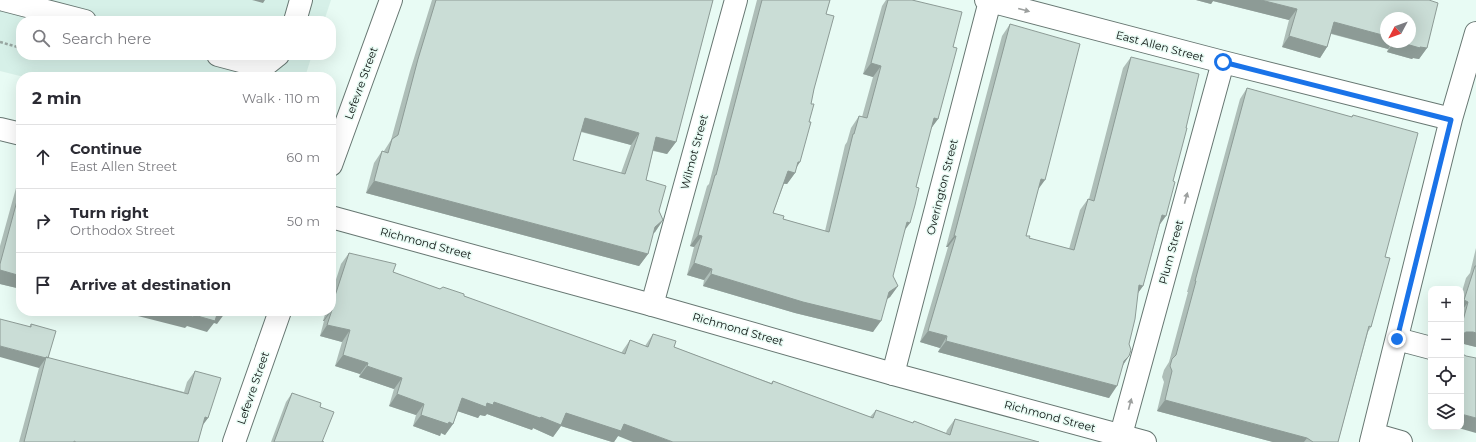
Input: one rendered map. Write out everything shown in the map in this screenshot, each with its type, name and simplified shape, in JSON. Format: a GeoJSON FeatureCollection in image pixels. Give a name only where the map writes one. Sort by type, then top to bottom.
{"type":"FeatureCollection","features":[{"type":"Feature","properties":{"kind":"street"},"geometry":{"type":"LineString","coordinates":[[4,0],[66,16]]}},
{"type":"Feature","properties":{"kind":"street"},"geometry":{"type":"LineString","coordinates":[[296,16],[301,0]]}},
{"type":"Feature","properties":{"kind":"street","name":"Lefevre Street"},"geometry":{"type":"LineString","coordinates":[[336,151],[391,0]]}},
{"type":"Feature","properties":{"kind":"street","name":"Wilmot Street"},"geometry":{"type":"LineString","coordinates":[[652,304],[736,0]]}},
{"type":"Feature","properties":{"kind":"street","name":"East Allen Street"},"geometry":{"type":"LineString","coordinates":[[988,0],[1451,120]]}},
{"type":"Feature","properties":{"kind":"street","name":"Overington Street"},"geometry":{"type":"LineString","coordinates":[[894,374],[988,0]]}},
{"type":"Feature","properties":{"kind":"street"},"geometry":{"type":"LineString","coordinates":[[1401,442],[1372,438],[1451,120],[1476,34]]}},
{"type":"Feature","properties":{"kind":"street"},"geometry":{"type":"LineString","coordinates":[[238,60],[263,66],[271,60]]}},
{"type":"Feature","properties":{"kind":"street","name":"Plum Street"},"geometry":{"type":"LineString","coordinates":[[1120,439],[1223,62]]}},
{"type":"Feature","properties":{"kind":"street"},"geometry":{"type":"LineString","coordinates":[[0,129],[16,133]]}},
{"type":"Feature","properties":{"kind":"street","name":"Richmond Street"},"geometry":{"type":"LineString","coordinates":[[336,218],[652,304],[1120,439],[1145,442]]}},
{"type":"Feature","properties":{"kind":"street","name":"Lefevre Street"},"geometry":{"type":"LineString","coordinates":[[234,442],[278,316]]}},
{"type":"Feature","properties":{"kind":"street"},"geometry":{"type":"LineString","coordinates":[[1397,339],[1428,347]]}},
{"type":"Feature","properties":{"kind":"path"},"geometry":{"type":"LineString","coordinates":[[0,42],[16,47]]}},
{"type":"Feature","properties":{"kind":"shaded area"},"geometry":{"type":"Polygon","coordinates":[[[0,0],[331,0],[326,16],[16,16],[16,60],[310,60],[307,72],[16,72],[16,75],[0,71],[0,0]]]}},
{"type":"Feature","properties":{"kind":"building"},"geometry":{"type":"Polygon","coordinates":[[[436,0],[713,0],[676,142],[656,137],[646,180],[666,186],[659,211],[663,220],[655,227],[648,254],[374,181],[382,151],[388,153],[392,139],[398,135],[418,59],[436,0]],[[585,118],[573,160],[625,174],[639,133],[585,118]]]}},
{"type":"Feature","properties":{"kind":"building"},"geometry":{"type":"Polygon","coordinates":[[[762,0],[830,0],[826,14],[834,16],[814,89],[811,104],[814,104],[809,122],[811,122],[800,162],[798,162],[795,173],[788,171],[773,213],[784,216],[783,219],[829,232],[853,134],[859,116],[867,118],[881,66],[871,63],[888,0],[912,0],[962,12],[953,47],[957,48],[938,119],[934,118],[916,187],[919,188],[915,205],[910,223],[907,222],[893,276],[898,286],[889,292],[881,321],[803,302],[711,274],[712,269],[694,263],[702,236],[698,235],[716,175],[762,0]]]}},
{"type":"Feature","properties":{"kind":"building"},"geometry":{"type":"Polygon","coordinates":[[[1261,0],[1429,0],[1438,3],[1427,48],[1416,47],[1416,12],[1380,12],[1380,34],[1334,22],[1327,47],[1289,36],[1297,9],[1261,0]]]}},
{"type":"Feature","properties":{"kind":"building"},"geometry":{"type":"Polygon","coordinates":[[[1010,24],[1080,44],[1045,180],[1041,179],[1026,236],[1074,250],[1088,199],[1094,201],[1131,57],[1199,74],[1166,216],[1162,215],[1143,286],[1139,285],[1135,319],[1129,344],[1131,350],[1129,356],[1124,361],[1117,386],[946,341],[947,336],[928,331],[956,236],[954,236],[1010,24]]]}},
{"type":"Feature","properties":{"kind":"building"},"geometry":{"type":"Polygon","coordinates":[[[1247,88],[1352,117],[1353,115],[1418,133],[1385,257],[1390,258],[1371,327],[1369,326],[1338,442],[1313,442],[1307,438],[1165,400],[1172,371],[1170,366],[1172,359],[1176,355],[1247,88]]]}},
{"type":"Feature","properties":{"kind":"building"},"geometry":{"type":"Polygon","coordinates":[[[16,205],[16,275],[0,270],[0,264],[16,205]]]}},
{"type":"Feature","properties":{"kind":"building"},"geometry":{"type":"Polygon","coordinates":[[[349,253],[396,264],[393,272],[440,289],[443,287],[464,294],[464,296],[625,354],[630,340],[648,347],[653,334],[676,341],[674,347],[772,384],[773,381],[873,418],[876,410],[913,423],[914,421],[950,435],[955,419],[1039,442],[673,442],[624,424],[621,431],[566,413],[561,425],[494,402],[493,405],[487,403],[486,407],[462,398],[453,424],[449,422],[448,424],[421,415],[424,404],[397,394],[402,378],[367,366],[368,363],[343,355],[350,330],[327,325],[330,316],[336,316],[336,293],[349,253]]]}},
{"type":"Feature","properties":{"kind":"building"},"geometry":{"type":"Polygon","coordinates":[[[1476,266],[1476,333],[1464,333],[1464,317],[1468,302],[1464,300],[1476,266]]]}},
{"type":"Feature","properties":{"kind":"building"},"geometry":{"type":"Polygon","coordinates":[[[198,316],[216,316],[215,321],[198,316]]]}},
{"type":"Feature","properties":{"kind":"building"},"geometry":{"type":"Polygon","coordinates":[[[0,319],[31,327],[31,324],[56,331],[48,358],[0,346],[0,319]]]}},
{"type":"Feature","properties":{"kind":"building"},"geometry":{"type":"Polygon","coordinates":[[[1464,355],[1476,358],[1476,418],[1464,415],[1464,355]]]}},
{"type":"Feature","properties":{"kind":"building"},"geometry":{"type":"Polygon","coordinates":[[[46,357],[188,394],[195,371],[221,378],[208,418],[205,417],[198,442],[24,442],[46,357]]]}},
{"type":"Feature","properties":{"kind":"building"},"geometry":{"type":"Polygon","coordinates":[[[292,393],[321,403],[320,407],[334,412],[322,442],[274,442],[292,393]]]}},
{"type":"Feature","properties":{"kind":"route"},"geometry":{"type":"LineString","coordinates":[[1223,62],[1451,120],[1397,339]]}}]}
